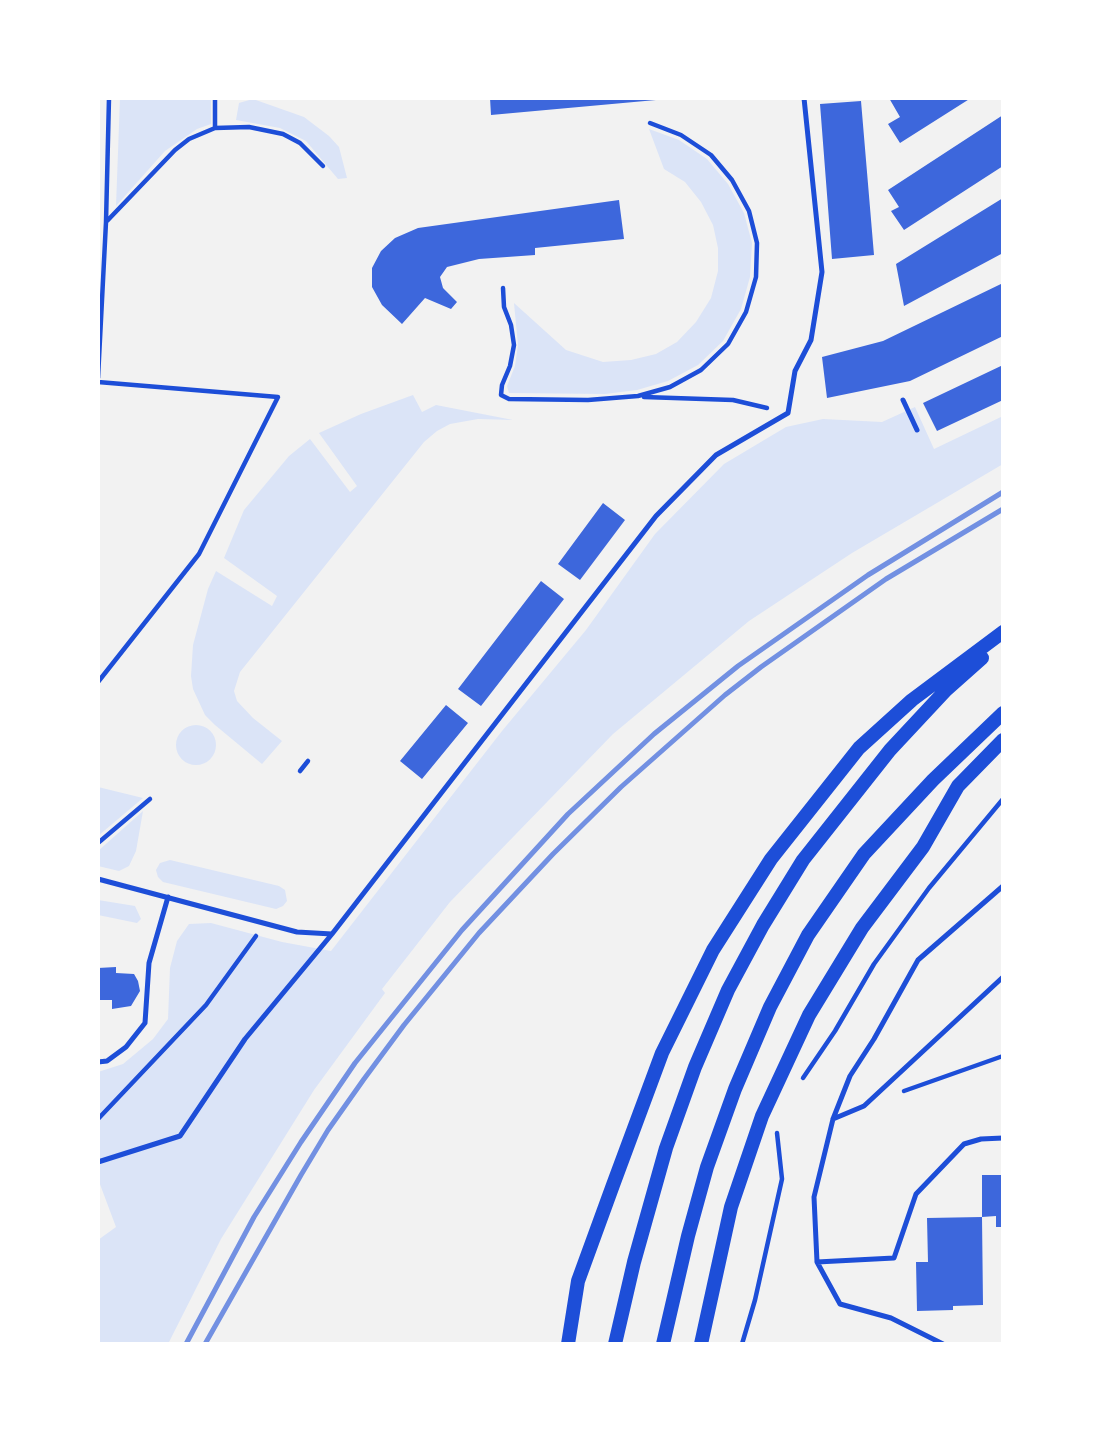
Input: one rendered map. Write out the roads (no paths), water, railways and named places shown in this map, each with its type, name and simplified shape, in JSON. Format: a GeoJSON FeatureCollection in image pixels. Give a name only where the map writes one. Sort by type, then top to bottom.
{"type":"FeatureCollection","features":[{"type":"Feature","properties":{"kind":"main road"},"geometry":{"type":"LineString","coordinates":[[568,1344],[578,1281],[662,1054],[713,950],[771,859],[859,748],[912,700],[1003,632]]}},
{"type":"Feature","properties":{"kind":"main road"},"geometry":{"type":"LineString","coordinates":[[615,1344],[644,1224],[666,1148],[695,1068],[729,990],[763,925],[803,860],[890,750],[946,690],[1003,640]]}},
{"type":"Feature","properties":{"kind":"main road"},"geometry":{"type":"LineString","coordinates":[[663,1344],[707,1167],[735,1089],[770,1007],[808,935],[864,854],[942,771],[1003,713]]}},
{"type":"Feature","properties":{"kind":"main road"},"geometry":{"type":"LineString","coordinates":[[701,1344],[731,1207],[761,1116],[809,1015],[862,928],[923,847],[958,786],[1003,740]]}},
{"type":"Feature","properties":{"kind":"lane"},"geometry":{"type":"LineString","coordinates":[[98,1162],[180,1136],[245,1039],[332,934],[656,516],[716,455],[788,413],[795,371],[810,340],[822,272],[804,98]]}},
{"type":"Feature","properties":{"kind":"lane"},"geometry":{"type":"LineString","coordinates":[[903,400],[918,430]]}},
{"type":"Feature","properties":{"kind":"lane"},"geometry":{"type":"LineString","coordinates":[[98,879],[297,932],[332,934]]}},
{"type":"Feature","properties":{"kind":"lane"},"geometry":{"type":"LineString","coordinates":[[943,1344],[891,1318],[840,1304],[817,1262],[814,1197],[833,1119],[850,1076],[918,960],[1003,887]]}},
{"type":"Feature","properties":{"kind":"lane"},"geometry":{"type":"LineString","coordinates":[[98,1062],[107,1061],[126,1047],[145,1023],[149,963],[168,897]]}},
{"type":"Feature","properties":{"kind":"lane"},"geometry":{"type":"LineString","coordinates":[[833,1119],[864,1106],[1003,977]]}},
{"type":"Feature","properties":{"kind":"lane"},"geometry":{"type":"LineString","coordinates":[[817,1262],[894,1258],[916,1194],[964,1144],[981,1139],[1003,1139]]}},
{"type":"Feature","properties":{"kind":"railway"},"geometry":{"type":"LineString","coordinates":[[186,1344],[254,1217],[355,1063],[462,930],[568,814],[654,734],[738,666],[868,575],[1003,492]]}},
{"type":"Feature","properties":{"kind":"railway"},"geometry":{"type":"LineString","coordinates":[[205,1344],[301,1175],[328,1130],[364,1079],[479,933],[553,854],[621,787],[725,695],[761,667],[886,579],[1003,509]]}}]}
